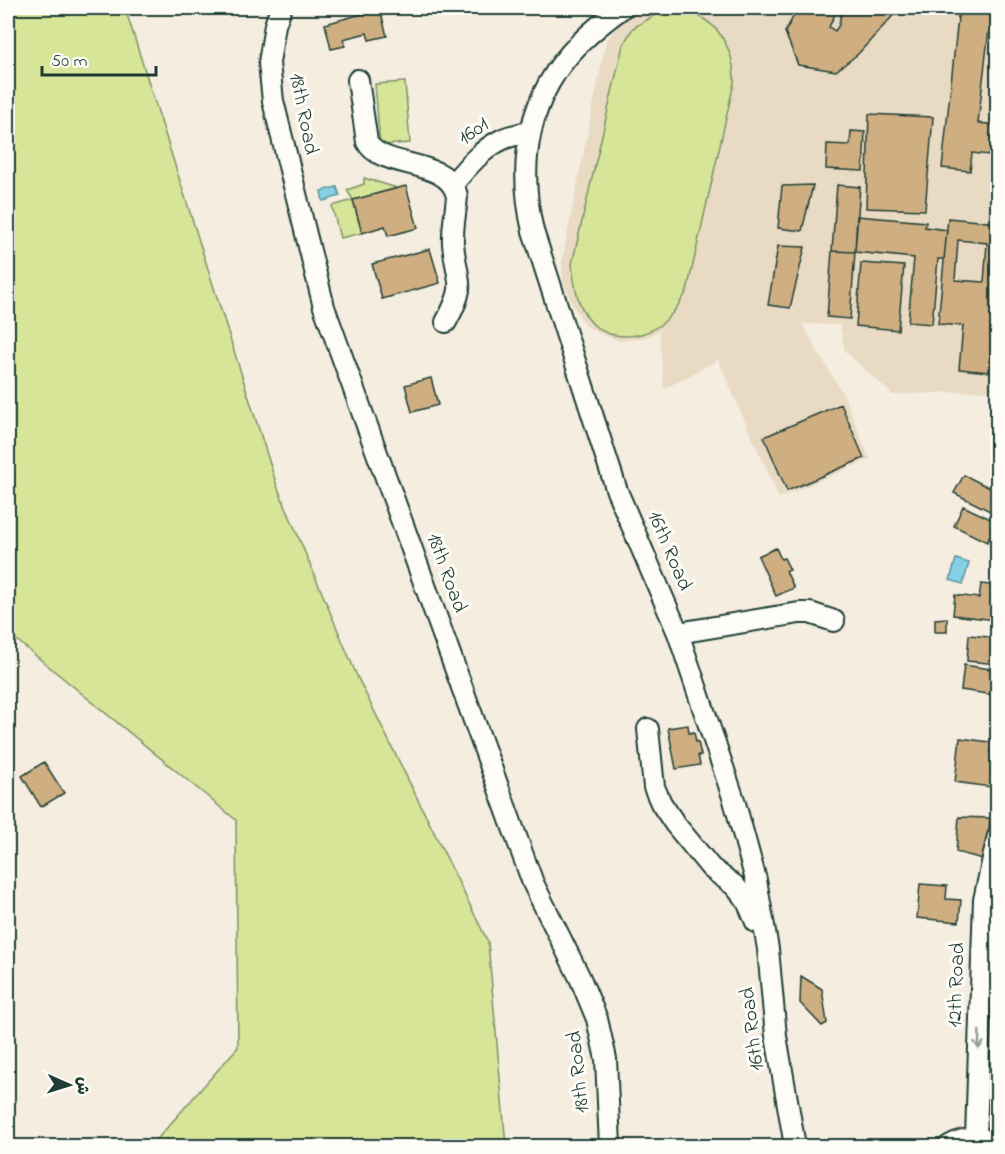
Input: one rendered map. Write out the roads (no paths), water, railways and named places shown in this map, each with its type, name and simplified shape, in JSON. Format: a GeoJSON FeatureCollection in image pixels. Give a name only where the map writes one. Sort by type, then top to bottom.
{"type":"FeatureCollection","features":[{"type":"Feature","properties":{"kind":"street","name":"18th Road"},"geometry":{"type":"LineString","coordinates":[[281,8],[275,24],[269,63],[273,101],[324,307],[533,883],[597,1018],[606,1059],[610,1146]]}},
{"type":"Feature","properties":{"kind":"street","name":"16th Road"},"geometry":{"type":"LineString","coordinates":[[622,8],[593,31],[565,59],[544,93],[531,131],[526,156],[527,207],[617,491],[678,633],[734,800],[756,880],[768,949],[776,1036],[795,1146]]}},
{"type":"Feature","properties":{"kind":"street"},"geometry":{"type":"LineString","coordinates":[[358,80],[367,142],[370,148],[376,153],[441,175],[453,184],[457,196],[453,243],[460,284],[456,303],[446,322]]}},
{"type":"Feature","properties":{"kind":"street","name":"1601"},"geometry":{"type":"LineString","coordinates":[[453,184],[467,166],[484,151],[503,139],[531,131]]}},
{"type":"Feature","properties":{"kind":"street"},"geometry":{"type":"LineString","coordinates":[[678,633],[799,613],[810,613],[834,621]]}},
{"type":"Feature","properties":{"kind":"street"},"geometry":{"type":"LineString","coordinates":[[648,729],[654,787],[661,803],[711,868],[735,886],[747,901],[768,949]]}},
{"type":"Feature","properties":{"kind":"street","name":"12th Road"},"geometry":{"type":"LineString","coordinates":[[976,1137],[984,900],[998,836]]}},
{"type":"Feature","properties":{"kind":"street"},"geometry":{"type":"LineString","coordinates":[[949,1146],[959,1140],[976,1137],[998,1145]]}},
{"type":"Feature","properties":{"kind":"water"},"geometry":{"type":"Polygon","coordinates":[[[337,187],[340,196],[323,201],[321,191],[337,187]]]}},
{"type":"Feature","properties":{"kind":"water"},"geometry":{"type":"Polygon","coordinates":[[[956,559],[969,563],[963,584],[950,580],[956,559]]]}}]}
